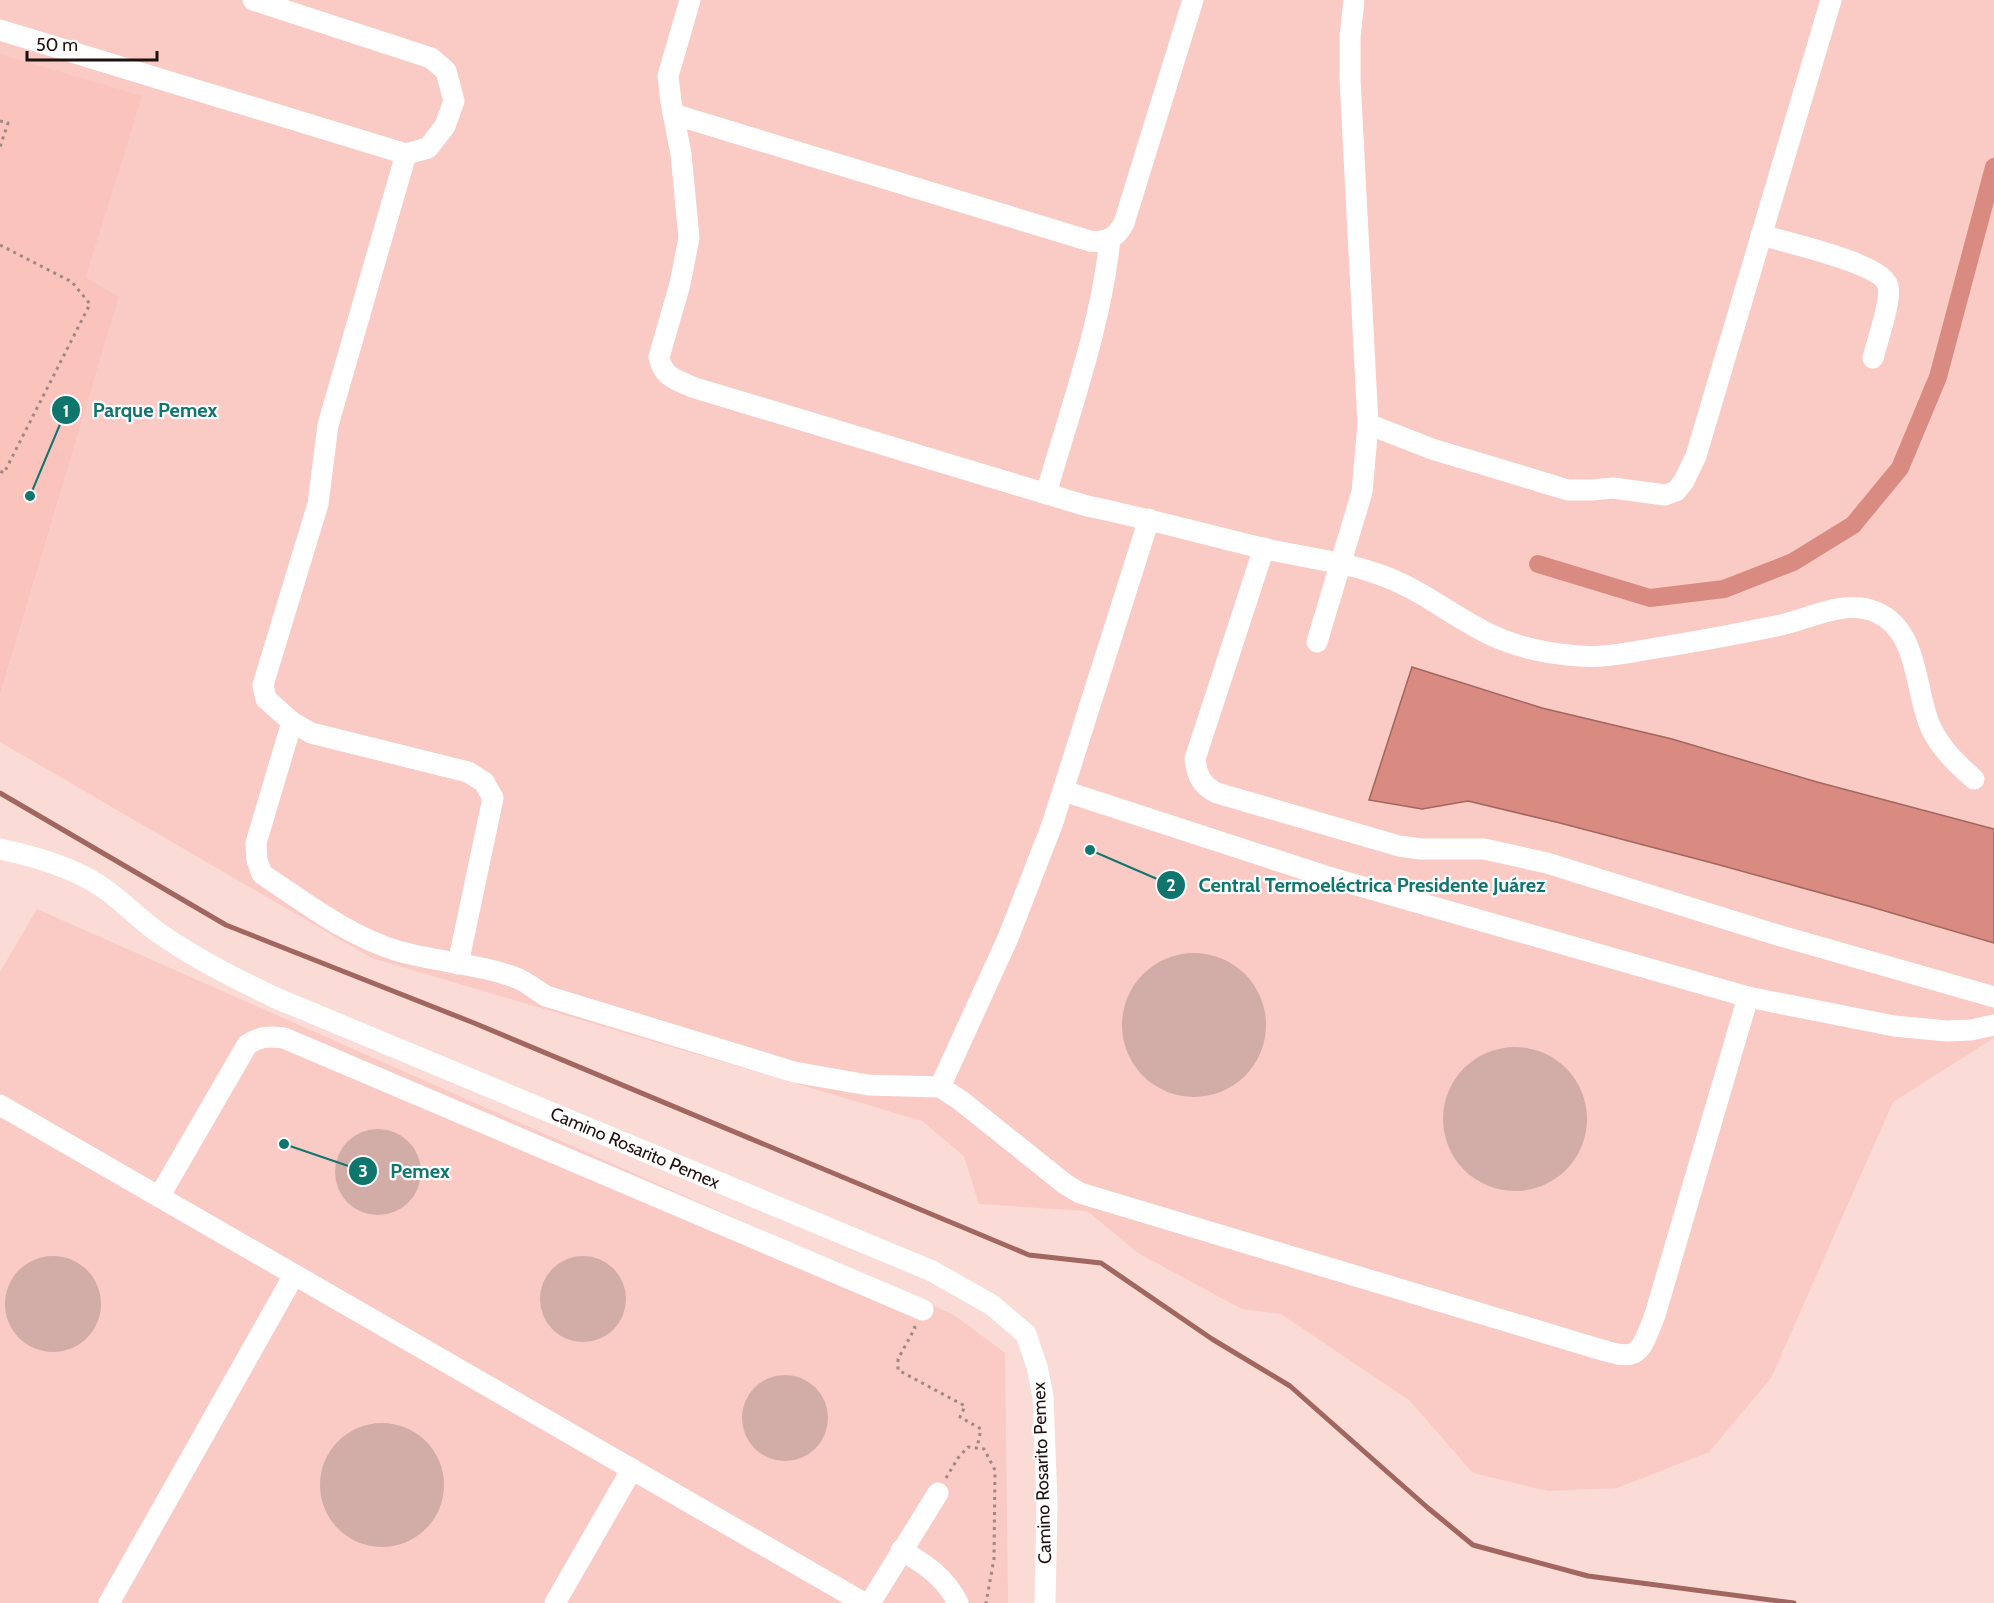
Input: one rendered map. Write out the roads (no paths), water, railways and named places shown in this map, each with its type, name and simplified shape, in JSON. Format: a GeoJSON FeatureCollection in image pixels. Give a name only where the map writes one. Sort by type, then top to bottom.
{"type":"FeatureCollection","features":[{"type":"Feature","properties":{"kind":"street"},"geometry":{"type":"LineString","coordinates":[[0,30],[406,154],[428,148],[445,126],[454,101],[446,71],[431,58],[253,0]]}},
{"type":"Feature","properties":{"kind":"street"},"geometry":{"type":"LineString","coordinates":[[690,0],[668,76],[681,154],[689,238],[680,284],[659,357],[661,368],[667,374],[692,387],[1087,506],[1149,519],[1264,549],[1342,563],[1405,585],[1490,634],[1537,649],[1577,656],[1601,657],[1712,639],[1803,620],[1835,610],[1857,608],[1875,612],[1891,622],[1901,633],[1930,727],[1952,758],[1974,779]]}},
{"type":"Feature","properties":{"kind":"street"},"geometry":{"type":"LineString","coordinates":[[673,114],[1089,241],[1100,242],[1110,239],[1119,232],[1124,223],[1193,0]]}},
{"type":"Feature","properties":{"kind":"street"},"geometry":{"type":"LineString","coordinates":[[1317,642],[1362,492],[1368,424],[1350,79],[1350,37],[1354,0]]}},
{"type":"Feature","properties":{"kind":"street"},"geometry":{"type":"LineString","coordinates":[[1368,424],[1432,449],[1568,490],[1613,488],[1665,495],[1676,491],[1684,482],[1696,456],[1831,0]]}},
{"type":"Feature","properties":{"kind":"street"},"geometry":{"type":"LineString","coordinates":[[406,154],[328,425],[318,504],[263,685],[266,699],[292,722],[311,733],[468,772],[484,782],[493,798],[458,964]]}},
{"type":"Feature","properties":{"kind":"street"},"geometry":{"type":"LineString","coordinates":[[1761,235],[1864,266],[1885,279],[1889,297],[1873,358]]}},
{"type":"Feature","properties":{"kind":"street"},"geometry":{"type":"LineString","coordinates":[[1046,494],[1092,335],[1106,275],[1110,239]]}},
{"type":"Feature","properties":{"kind":"street"},"geometry":{"type":"LineString","coordinates":[[940,1087],[1008,938],[1064,791],[1149,519]]}},
{"type":"Feature","properties":{"kind":"street"},"geometry":{"type":"LineString","coordinates":[[1264,549],[1195,759],[1199,777],[1208,789],[1217,794],[1399,846],[1420,849],[1484,849],[1547,863],[1774,934],[1994,997]]}},
{"type":"Feature","properties":{"kind":"street"},"geometry":{"type":"LineString","coordinates":[[292,722],[256,843],[257,860],[262,874],[366,940],[398,951],[510,976],[546,996],[794,1072],[868,1085],[940,1087],[960,1100],[1065,1184],[1080,1193],[1618,1355],[1630,1355],[1644,1345],[1655,1315],[1748,997]]}},
{"type":"Feature","properties":{"kind":"street"},"geometry":{"type":"LineString","coordinates":[[1064,791],[1325,876],[1748,997],[1894,1026],[1947,1031],[1971,1030],[1994,1025]]}},
{"type":"Feature","properties":{"kind":"street","name":"Camino Rosarito Pemex"},"geometry":{"type":"LineString","coordinates":[[0,849],[27,854],[71,870],[99,885],[156,931],[212,967],[276,998],[932,1271],[992,1305],[1026,1334],[1041,1386],[1047,1504],[1045,1603]]}},
{"type":"Feature","properties":{"kind":"street"},"geometry":{"type":"LineString","coordinates":[[159,1197],[247,1045],[257,1038],[269,1036],[284,1038],[916,1306]]}},
{"type":"Feature","properties":{"kind":"street"},"geometry":{"type":"LineString","coordinates":[[0,1105],[864,1603]]}},
{"type":"Feature","properties":{"kind":"street"},"geometry":{"type":"LineString","coordinates":[[109,1603],[294,1275]]}},
{"type":"Feature","properties":{"kind":"street"},"geometry":{"type":"LineString","coordinates":[[555,1603],[632,1469]]}},
{"type":"Feature","properties":{"kind":"street"},"geometry":{"type":"LineString","coordinates":[[870,1603],[938,1493]]}},
{"type":"Feature","properties":{"kind":"street"},"geometry":{"type":"LineString","coordinates":[[901,1550],[930,1567],[953,1592],[958,1603]]}},
{"type":"Feature","properties":{"kind":"waterway"},"geometry":{"type":"LineString","coordinates":[[1538,564],[1650,598],[1724,589],[1793,562],[1853,525],[1900,468],[1938,377],[1994,167]]}},
{"type":"Feature","properties":{"kind":"waterway"},"geometry":{"type":"LineString","coordinates":[[0,793],[226,925],[474,1023],[1029,1255],[1101,1263],[1212,1339],[1290,1386],[1473,1545],[1588,1576],[1794,1603]]}},
{"type":"Feature","properties":{"kind":"place","name":"Parque Pemex"},"geometry":{"type":"Point","coordinates":[30,496]}},
{"type":"Feature","properties":{"kind":"place","name":"Central Termoeléctrica Presidente Juárez"},"geometry":{"type":"Point","coordinates":[1090,850]}},
{"type":"Feature","properties":{"kind":"place","name":"Pemex"},"geometry":{"type":"Point","coordinates":[284,1144]}}]}
